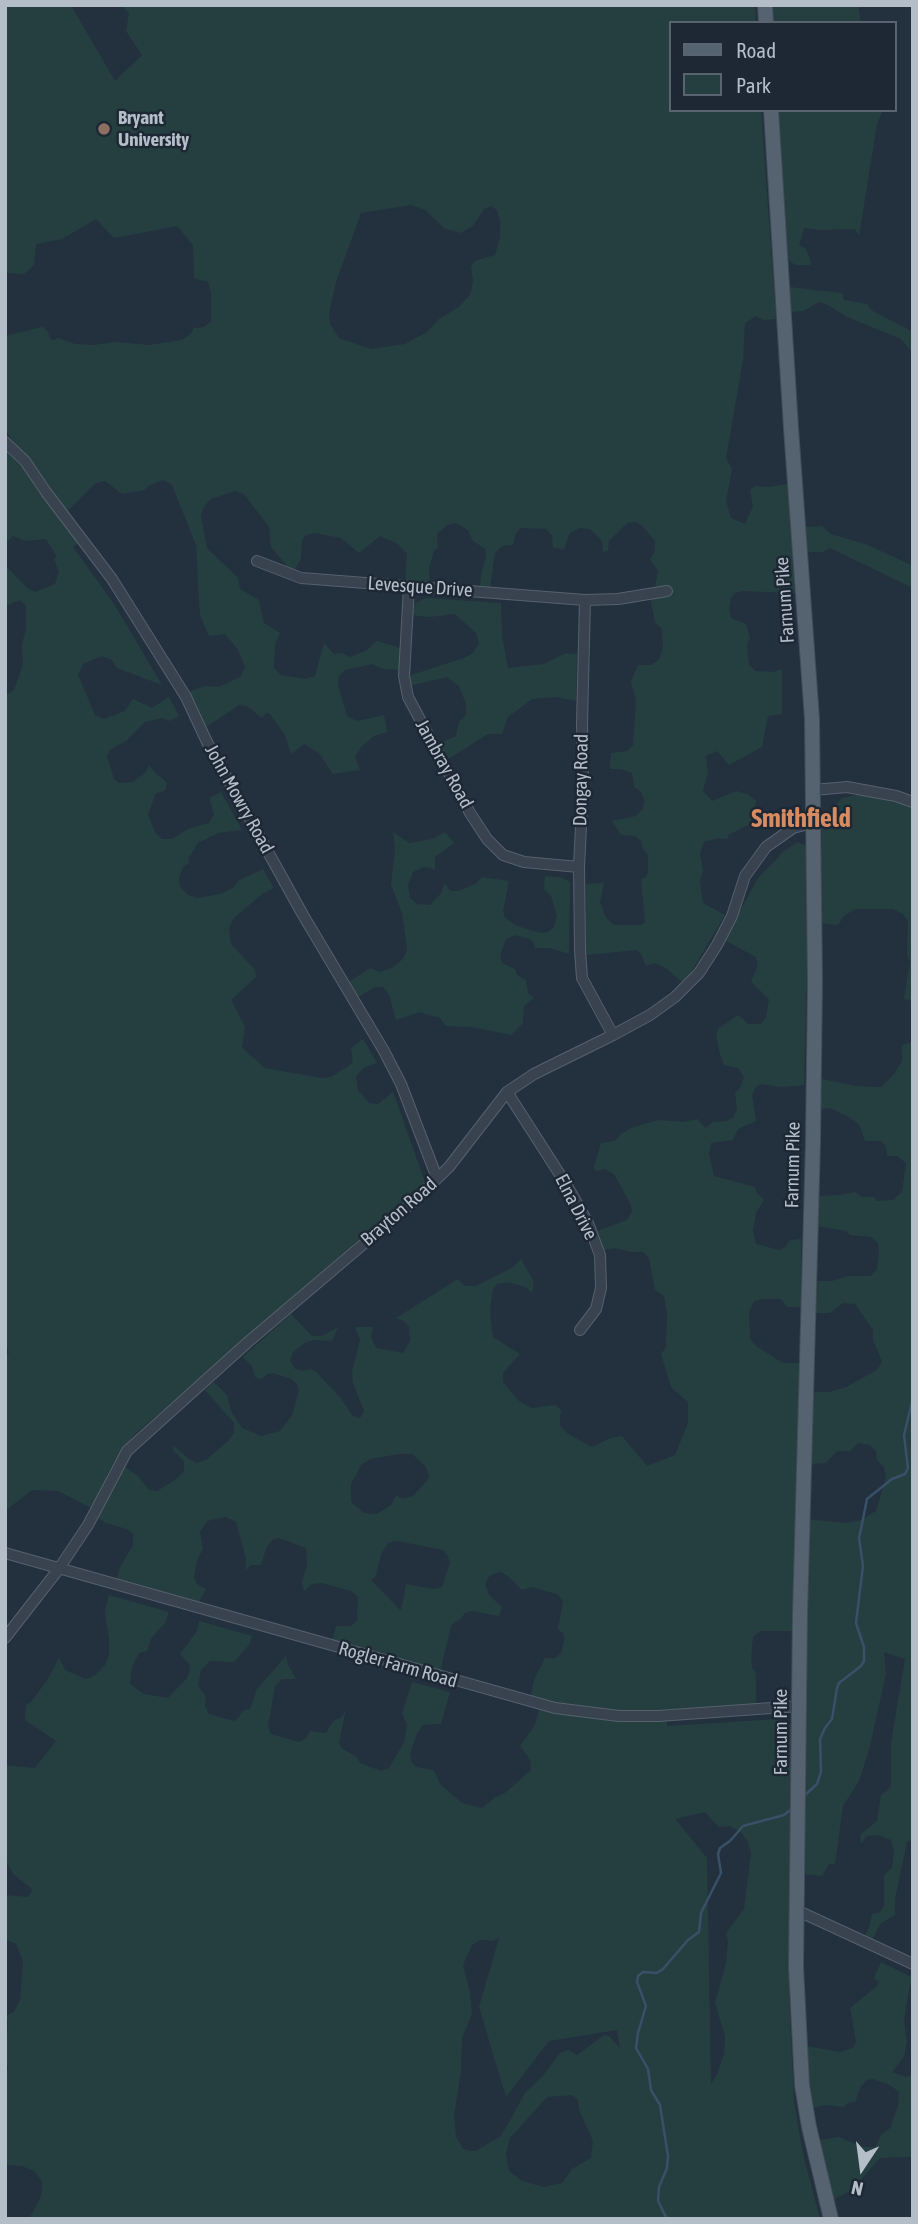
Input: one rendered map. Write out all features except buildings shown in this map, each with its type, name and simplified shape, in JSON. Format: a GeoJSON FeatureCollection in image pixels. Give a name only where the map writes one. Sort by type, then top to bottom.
{"type":"FeatureCollection","features":[{"type":"Feature","properties":{"kind":"main road","name":"Farnum Pike"},"geometry":{"type":"LineString","coordinates":[[771,112],[811,695],[813,790],[813,1142],[800,1614],[796,1967],[802,2085],[831,2219]]}},
{"type":"Feature","properties":{"kind":"street","name":"John Mowry Road"},"geometry":{"type":"LineString","coordinates":[[5,442],[25,461],[111,579],[186,697],[207,742],[303,915],[384,1051],[401,1084],[437,1178]]}},
{"type":"Feature","properties":{"kind":"street","name":"Levesque Drive"},"geometry":{"type":"LineString","coordinates":[[257,561],[301,578],[585,600]]}},
{"type":"Feature","properties":{"kind":"street","name":"Jambray Road"},"geometry":{"type":"LineString","coordinates":[[409,587],[404,676],[408,698],[470,813],[487,839],[503,855],[524,862],[579,867]]}},
{"type":"Feature","properties":{"kind":"street"},"geometry":{"type":"LineString","coordinates":[[585,600],[618,599],[667,591]]}},
{"type":"Feature","properties":{"kind":"street","name":"Dongay Road"},"geometry":{"type":"LineString","coordinates":[[585,600],[583,785],[579,867],[580,950],[582,978],[613,1035]]}},
{"type":"Feature","properties":{"kind":"street"},"geometry":{"type":"LineString","coordinates":[[813,790],[847,788],[896,796],[913,802]]}},
{"type":"Feature","properties":{"kind":"street","name":"Brayton Road"},"geometry":{"type":"LineString","coordinates":[[5,1638],[58,1570],[88,1525],[127,1451],[437,1178],[507,1093],[534,1074],[613,1035],[676,997],[699,973],[717,945],[732,916],[746,876],[766,847],[793,828],[812,823]]}},
{"type":"Feature","properties":{"kind":"street","name":"Elna Drive"},"geometry":{"type":"LineString","coordinates":[[507,1093],[566,1184],[600,1255],[601,1288],[596,1309],[580,1329]]}},
{"type":"Feature","properties":{"kind":"street","name":"Rogler Farm Road"},"geometry":{"type":"LineString","coordinates":[[5,1553],[555,1709],[658,1717],[800,1706]]}},
{"type":"Feature","properties":{"kind":"street"},"geometry":{"type":"LineString","coordinates":[[796,1910],[913,1964]]}},
{"type":"Feature","properties":{"kind":"green space"},"geometry":{"type":"Polygon","coordinates":[[[5,5],[71,5],[115,81],[142,55],[126,31],[129,13],[121,5],[755,5],[756,21],[670,21],[670,112],[761,112],[776,319],[764,320],[756,316],[745,323],[743,360],[726,458],[732,469],[726,501],[731,518],[745,524],[753,506],[750,490],[755,486],[788,484],[795,593],[743,591],[735,593],[731,598],[731,618],[746,624],[750,638],[747,645],[749,664],[755,671],[773,672],[782,669],[782,714],[768,716],[762,747],[729,765],[717,751],[706,756],[708,772],[703,791],[712,801],[736,791],[749,795],[756,801],[752,822],[728,835],[728,839],[718,838],[704,842],[700,854],[703,903],[725,915],[684,984],[666,968],[654,963],[646,966],[637,950],[586,955],[586,884],[604,883],[600,902],[606,918],[614,925],[642,925],[645,922],[641,879],[648,873],[648,854],[641,841],[635,836],[621,835],[612,821],[636,816],[643,808],[644,800],[641,792],[634,787],[632,773],[610,769],[611,753],[628,751],[633,745],[636,700],[631,682],[638,665],[651,665],[659,660],[663,647],[662,629],[655,622],[650,597],[654,593],[658,571],[650,559],[655,551],[655,541],[643,527],[636,522],[627,523],[609,541],[608,550],[603,553],[602,541],[590,529],[580,528],[570,533],[564,549],[553,548],[552,535],[546,529],[521,528],[516,533],[513,545],[502,546],[495,553],[490,588],[480,587],[485,549],[472,540],[468,530],[456,523],[447,525],[437,534],[438,547],[434,551],[429,568],[430,583],[405,581],[407,554],[398,544],[380,536],[359,553],[341,538],[315,533],[306,535],[302,540],[301,558],[293,573],[271,547],[269,527],[244,494],[235,491],[211,499],[204,506],[201,515],[207,548],[238,578],[240,589],[259,600],[264,623],[280,633],[275,644],[274,668],[281,675],[306,679],[315,676],[324,643],[334,654],[342,653],[350,657],[367,650],[377,641],[404,649],[403,670],[383,669],[372,664],[345,670],[339,676],[338,685],[347,716],[357,721],[384,715],[387,732],[374,736],[361,747],[355,757],[360,770],[333,774],[319,753],[304,744],[291,754],[285,735],[270,714],[266,713],[262,718],[247,706],[239,705],[203,729],[183,694],[206,686],[219,687],[240,677],[245,667],[238,650],[225,634],[209,636],[200,615],[196,545],[172,485],[163,480],[145,490],[122,494],[105,481],[96,483],[63,515],[81,541],[73,547],[114,604],[162,685],[117,668],[112,660],[102,656],[83,664],[78,675],[95,715],[104,719],[125,711],[133,699],[152,708],[169,697],[179,716],[169,721],[162,718],[145,722],[126,741],[111,749],[107,756],[114,779],[119,783],[133,782],[146,772],[149,765],[167,783],[165,791],[156,793],[148,815],[155,832],[162,839],[172,839],[188,829],[209,823],[214,814],[209,798],[221,792],[242,830],[218,833],[198,843],[179,878],[180,887],[188,895],[197,898],[220,894],[233,888],[238,881],[263,869],[274,888],[262,894],[234,918],[229,928],[231,944],[255,970],[256,977],[231,1000],[245,1027],[242,1048],[265,1068],[321,1078],[331,1077],[353,1063],[351,1048],[363,1039],[377,1063],[365,1067],[356,1076],[358,1090],[369,1103],[378,1104],[393,1092],[425,1182],[134,1435],[112,1465],[91,1508],[58,1491],[32,1490],[5,1511],[5,1355],[9,1353],[5,1340],[5,696],[14,690],[23,664],[26,606],[20,600],[5,606],[5,559],[7,567],[27,588],[35,592],[55,584],[59,572],[54,559],[57,557],[46,539],[25,541],[13,536],[5,544],[5,452],[18,449],[5,429],[5,336],[42,327],[53,340],[58,338],[75,344],[116,342],[149,345],[182,340],[191,334],[194,328],[204,327],[211,321],[211,293],[208,282],[194,278],[193,245],[177,226],[114,238],[96,219],[62,239],[36,244],[34,265],[24,274],[5,273],[5,5]],[[411,205],[361,213],[336,282],[329,313],[330,324],[339,338],[371,349],[405,344],[427,332],[439,319],[459,307],[471,293],[471,267],[475,261],[495,255],[500,237],[500,221],[497,210],[491,206],[484,209],[473,226],[460,233],[444,228],[425,210],[411,205]]]}},
{"type":"Feature","properties":{"kind":"green space"},"geometry":{"type":"Polygon","coordinates":[[[773,5],[858,5],[861,21],[772,21],[773,5]]]}},
{"type":"Feature","properties":{"kind":"green space"},"geometry":{"type":"Polygon","coordinates":[[[777,112],[882,112],[877,124],[859,236],[855,229],[804,228],[799,245],[806,249],[810,265],[795,265],[785,254],[777,112]]]}},
{"type":"Feature","properties":{"kind":"green space"},"geometry":{"type":"Polygon","coordinates":[[[789,287],[842,293],[844,300],[867,304],[871,310],[913,332],[913,353],[901,339],[847,317],[819,302],[803,311],[790,312],[789,287]]]}},
{"type":"Feature","properties":{"kind":"green space"},"geometry":{"type":"Polygon","coordinates":[[[822,526],[831,534],[868,545],[913,566],[913,588],[830,548],[823,552],[805,552],[803,527],[822,526]]]}},
{"type":"Feature","properties":{"kind":"green space"},"geometry":{"type":"Polygon","coordinates":[[[426,598],[501,603],[502,636],[508,668],[544,664],[566,653],[577,654],[576,701],[556,697],[532,699],[508,717],[502,734],[488,734],[445,761],[436,745],[456,736],[459,722],[466,715],[466,704],[459,686],[447,677],[409,686],[408,676],[464,658],[473,653],[479,643],[476,633],[455,614],[429,617],[412,615],[415,603],[426,598]]]}},
{"type":"Feature","properties":{"kind":"green space"},"geometry":{"type":"Polygon","coordinates":[[[862,794],[913,806],[913,1001],[904,999],[910,961],[907,955],[908,921],[903,914],[893,909],[855,909],[844,916],[838,925],[821,923],[822,825],[825,815],[842,798],[862,794]]]}},
{"type":"Feature","properties":{"kind":"green space"},"geometry":{"type":"Polygon","coordinates":[[[393,832],[409,843],[432,839],[445,832],[454,843],[435,857],[435,869],[424,867],[413,872],[408,885],[410,898],[417,904],[430,905],[442,892],[444,883],[451,891],[459,891],[477,883],[482,877],[509,881],[503,911],[505,918],[517,926],[541,933],[548,932],[554,927],[557,916],[551,896],[544,889],[545,876],[560,877],[570,882],[569,954],[550,948],[535,948],[530,939],[516,935],[506,939],[500,955],[502,963],[515,969],[517,975],[526,980],[528,993],[534,998],[524,1006],[523,1023],[511,1035],[471,1027],[446,1026],[440,1018],[419,1012],[396,1020],[389,995],[383,987],[375,987],[354,999],[344,985],[370,968],[380,972],[392,968],[403,959],[407,950],[402,913],[391,885],[395,848],[393,832]]]}},
{"type":"Feature","properties":{"kind":"green space"},"geometry":{"type":"Polygon","coordinates":[[[798,842],[808,847],[810,855],[804,1085],[782,1087],[760,1084],[752,1096],[756,1121],[738,1129],[733,1140],[711,1143],[709,1154],[714,1176],[755,1187],[764,1200],[756,1213],[753,1230],[756,1244],[779,1250],[790,1240],[801,1239],[801,1307],[787,1307],[781,1299],[764,1299],[754,1301],[749,1312],[750,1338],[757,1347],[783,1363],[800,1363],[794,1631],[760,1631],[753,1637],[751,1659],[756,1674],[756,1705],[620,1712],[530,1699],[534,1680],[545,1658],[555,1658],[561,1653],[564,1634],[558,1629],[563,1601],[557,1594],[531,1587],[522,1590],[500,1572],[490,1575],[485,1584],[489,1595],[502,1607],[499,1616],[472,1611],[465,1613],[455,1622],[451,1626],[440,1673],[332,1642],[336,1626],[351,1626],[357,1620],[358,1597],[351,1591],[322,1583],[312,1584],[304,1591],[302,1582],[307,1565],[306,1548],[279,1538],[267,1546],[261,1565],[251,1565],[246,1570],[246,1559],[236,1522],[226,1517],[207,1521],[200,1532],[203,1549],[197,1560],[194,1577],[197,1584],[206,1589],[198,1604],[116,1581],[120,1567],[133,1545],[133,1534],[96,1517],[122,1465],[138,1476],[149,1490],[157,1491],[184,1471],[184,1461],[173,1450],[174,1446],[197,1463],[206,1460],[229,1440],[234,1433],[234,1423],[205,1390],[214,1382],[227,1395],[231,1411],[242,1428],[261,1436],[280,1431],[292,1415],[299,1390],[297,1384],[273,1373],[262,1379],[255,1377],[252,1366],[243,1357],[291,1314],[312,1336],[322,1336],[338,1327],[332,1341],[306,1342],[293,1352],[290,1360],[295,1369],[311,1369],[316,1372],[340,1397],[352,1415],[358,1418],[364,1411],[353,1383],[352,1372],[360,1340],[355,1327],[373,1327],[371,1337],[376,1348],[403,1353],[410,1341],[409,1327],[396,1318],[458,1279],[465,1286],[476,1286],[512,1268],[521,1259],[534,1282],[532,1293],[526,1287],[507,1282],[497,1284],[493,1289],[490,1311],[493,1337],[520,1354],[503,1373],[503,1382],[519,1401],[532,1408],[555,1405],[562,1411],[560,1426],[568,1434],[592,1447],[622,1436],[647,1466],[675,1455],[688,1423],[688,1402],[671,1387],[661,1354],[666,1347],[667,1312],[664,1296],[655,1290],[649,1258],[643,1252],[616,1248],[599,1251],[592,1233],[627,1220],[632,1211],[614,1174],[605,1169],[595,1171],[594,1166],[601,1143],[615,1141],[631,1128],[659,1120],[683,1122],[697,1119],[706,1128],[713,1122],[733,1118],[737,1109],[735,1092],[740,1088],[744,1077],[738,1068],[724,1065],[716,1034],[719,1028],[738,1015],[748,1024],[760,1024],[766,1018],[769,999],[751,982],[758,965],[756,957],[724,940],[758,878],[784,851],[798,842]],[[412,1454],[371,1459],[362,1464],[351,1484],[351,1502],[364,1513],[377,1514],[391,1505],[396,1496],[403,1499],[413,1496],[429,1477],[426,1467],[412,1454]],[[397,1541],[388,1543],[382,1552],[375,1578],[371,1580],[401,1611],[406,1584],[434,1589],[442,1587],[450,1563],[443,1550],[397,1541]]]}},
{"type":"Feature","properties":{"kind":"green space"},"geometry":{"type":"Polygon","coordinates":[[[913,1042],[913,1839],[907,1842],[895,1899],[895,1915],[880,1924],[870,1945],[863,1940],[872,1914],[879,1913],[884,1906],[884,1875],[892,1868],[894,1851],[891,1840],[878,1835],[867,1836],[861,1844],[860,1835],[877,1821],[881,1795],[891,1785],[891,1743],[905,1659],[884,1652],[886,1674],[869,1750],[859,1781],[843,1806],[835,1864],[829,1864],[822,1876],[803,1874],[806,1745],[801,1745],[804,1519],[846,1523],[861,1520],[876,1511],[886,1478],[884,1467],[877,1460],[876,1451],[870,1445],[858,1443],[850,1451],[837,1451],[826,1463],[810,1464],[812,1392],[830,1392],[846,1387],[877,1370],[882,1361],[873,1340],[873,1330],[855,1304],[843,1303],[830,1313],[814,1313],[815,1281],[871,1276],[877,1269],[879,1252],[878,1243],[871,1237],[850,1235],[846,1231],[817,1226],[817,1196],[855,1192],[862,1197],[875,1197],[876,1201],[893,1200],[902,1192],[906,1163],[897,1156],[887,1156],[886,1146],[880,1141],[865,1141],[859,1124],[847,1116],[830,1108],[818,1109],[818,1078],[855,1086],[881,1087],[902,1061],[902,1045],[913,1042]]]}},
{"type":"Feature","properties":{"kind":"green space"},"geometry":{"type":"Polygon","coordinates":[[[109,1595],[169,1612],[165,1623],[152,1637],[147,1651],[139,1653],[132,1667],[130,1684],[144,1694],[168,1698],[187,1678],[189,1664],[180,1654],[197,1631],[199,1621],[252,1636],[249,1645],[234,1662],[210,1661],[201,1670],[198,1686],[206,1697],[205,1706],[209,1714],[234,1721],[243,1711],[250,1709],[257,1689],[286,1656],[296,1679],[282,1679],[275,1686],[268,1726],[271,1734],[299,1742],[305,1739],[310,1731],[326,1733],[334,1720],[341,1718],[346,1709],[339,1742],[341,1748],[357,1757],[360,1763],[381,1771],[389,1768],[404,1742],[407,1725],[402,1713],[412,1682],[450,1692],[441,1724],[423,1725],[417,1733],[410,1754],[412,1763],[417,1767],[434,1770],[440,1784],[462,1803],[482,1808],[505,1793],[531,1770],[530,1760],[520,1746],[535,1725],[540,1706],[667,1718],[667,1726],[779,1719],[788,1721],[793,1727],[789,1995],[794,2101],[802,2150],[820,2219],[29,2219],[41,2196],[42,2182],[34,2171],[22,2166],[5,2165],[5,2078],[8,2068],[5,2058],[8,2024],[6,2016],[14,2012],[20,2000],[23,1961],[16,1944],[5,1939],[5,1895],[28,1897],[33,1890],[13,1874],[5,1859],[5,1765],[35,1768],[56,1741],[25,1720],[26,1705],[48,1679],[59,1658],[65,1670],[86,1679],[94,1676],[105,1665],[109,1655],[109,1639],[105,1611],[109,1595]],[[705,1812],[675,1819],[707,1858],[711,2085],[724,2054],[725,2036],[715,2003],[726,1963],[726,1933],[744,1909],[751,1853],[748,1842],[740,1831],[729,1826],[719,1827],[705,1812]],[[499,1938],[493,1941],[480,1940],[472,1945],[463,1965],[472,2014],[462,2038],[461,2072],[454,2115],[456,2137],[463,2149],[470,2151],[476,2151],[501,2136],[525,2093],[542,2077],[560,2053],[568,2050],[577,2055],[604,2035],[609,2036],[620,2048],[617,2030],[549,2041],[506,2097],[479,2007],[499,1938]],[[572,2095],[547,2097],[510,2138],[506,2153],[509,2171],[522,2181],[544,2187],[562,2183],[572,2169],[591,2158],[593,2141],[579,2110],[578,2100],[572,2095]]]}},
{"type":"Feature","properties":{"kind":"green space"},"geometry":{"type":"Polygon","coordinates":[[[881,1962],[913,1978],[904,2021],[907,2041],[904,2057],[892,2072],[906,2077],[913,2075],[913,2165],[911,2157],[880,2158],[852,2190],[830,2201],[812,2141],[839,2137],[862,2147],[875,2147],[881,2135],[890,2128],[898,2106],[899,2092],[890,2085],[873,2079],[867,2080],[861,2086],[855,2102],[844,2107],[827,2105],[812,2108],[805,2046],[841,2052],[854,2047],[856,2042],[850,2008],[876,1987],[879,1982],[874,1978],[881,1962]]]}},
{"type":"Feature","properties":{"kind":"waterway"},"geometry":{"type":"LineString","coordinates":[[803,1797],[817,1784],[821,1772],[820,1739],[832,1719],[839,1683],[864,1661],[864,1647],[856,1623],[863,1566],[859,1538],[867,1499],[892,1479],[905,1474],[908,1468],[904,1435],[913,1398]]}},
{"type":"Feature","properties":{"kind":"waterway"},"geometry":{"type":"LineString","coordinates":[[667,2219],[658,2201],[668,2156],[660,2105],[651,2090],[648,2069],[636,2048],[646,2006],[637,1982],[638,1976],[643,1972],[657,1973],[663,1969],[688,1940],[699,1932],[701,1913],[721,1873],[718,1854],[720,1848],[743,1826],[784,1815],[794,1807]]}},
{"type":"Feature","properties":{"kind":"place","name":"Bryant University"},"geometry":{"type":"Point","coordinates":[104,129]}},
{"type":"Feature","properties":{"kind":"district","name":"Smithfield"},"geometry":{"type":"Point","coordinates":[801,819]}}]}
